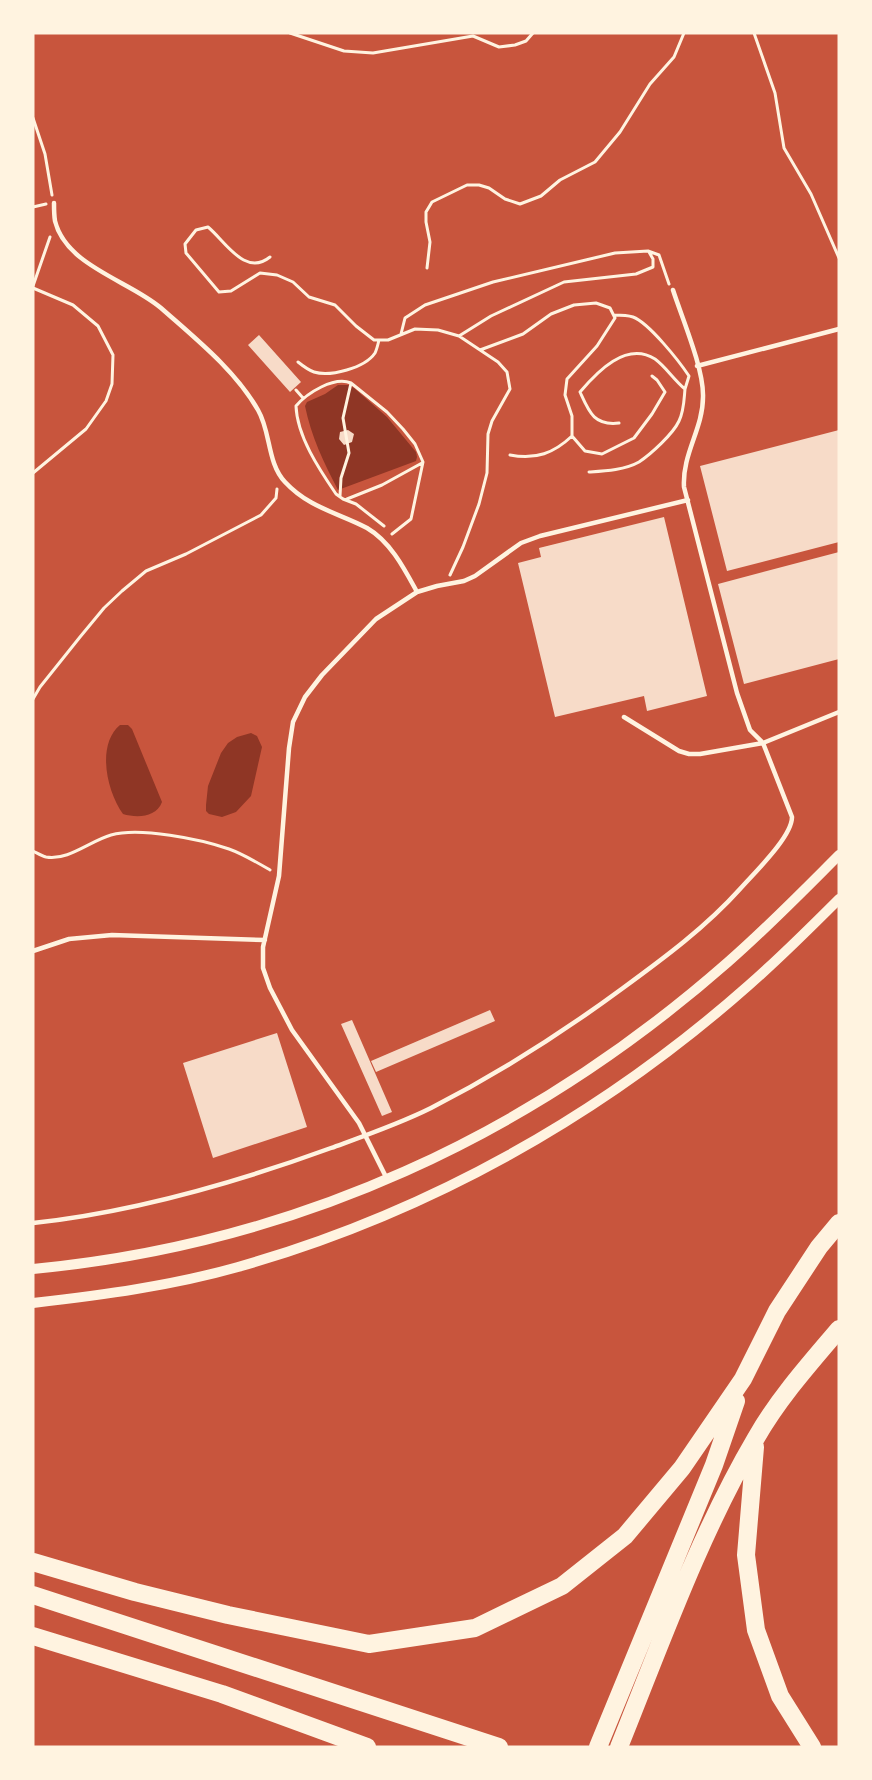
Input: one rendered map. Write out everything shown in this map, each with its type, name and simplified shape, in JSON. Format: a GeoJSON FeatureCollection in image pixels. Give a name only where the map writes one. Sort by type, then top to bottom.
{"type":"FeatureCollection","features":[{"type":"Feature","properties":{"kind":"highway"},"geometry":{"type":"LineString","coordinates":[[33,1562],[228,1615],[369,1644],[475,1628],[562,1586],[625,1536],[682,1468],[743,1379],[777,1311],[819,1247],[839,1223]]}},
{"type":"Feature","properties":{"kind":"highway"},"geometry":{"type":"LineString","coordinates":[[619,1747],[704,1538],[756,1437],[805,1369],[839,1329]]}},
{"type":"Feature","properties":{"kind":"highway"},"geometry":{"type":"LineString","coordinates":[[598,1747],[714,1465],[743,1379]]}},
{"type":"Feature","properties":{"kind":"highway"},"geometry":{"type":"LineString","coordinates":[[756,1437],[746,1555],[756,1630],[780,1696],[812,1747]]}},
{"type":"Feature","properties":{"kind":"highway"},"geometry":{"type":"LineString","coordinates":[[33,1595],[499,1747]]}},
{"type":"Feature","properties":{"kind":"highway"},"geometry":{"type":"LineString","coordinates":[[33,1636],[222,1694],[368,1747]]}},
{"type":"Feature","properties":{"kind":"street"},"geometry":{"type":"LineString","coordinates":[[33,1269],[124,1258],[216,1238],[278,1221],[327,1204],[424,1164],[517,1115],[605,1059],[727,963],[839,855]]}},
{"type":"Feature","properties":{"kind":"street"},"geometry":{"type":"LineString","coordinates":[[33,1302],[131,1290],[236,1267],[339,1234],[390,1214],[486,1169],[578,1114],[667,1053],[756,979],[839,899]]}},
{"type":"Feature","properties":{"kind":"lane"},"geometry":{"type":"LineString","coordinates":[[54,203],[56,222],[69,246],[92,267],[141,293],[159,306],[236,379],[260,413],[280,476],[285,483],[321,509],[368,529],[381,539],[405,570],[417,592]]}},
{"type":"Feature","properties":{"kind":"lane"},"geometry":{"type":"LineString","coordinates":[[33,1223],[117,1210],[180,1195],[304,1158],[367,1135],[429,1108],[550,1040],[657,963],[730,901],[771,853],[792,822],[792,817],[763,743],[750,730],[737,693],[688,500],[683,471],[698,427],[703,397],[698,366],[673,290]]}},
{"type":"Feature","properties":{"kind":"lane"},"geometry":{"type":"LineString","coordinates":[[698,366],[839,329]]}},
{"type":"Feature","properties":{"kind":"lane"},"geometry":{"type":"LineString","coordinates":[[387,1180],[367,1135],[292,1030],[279,1007],[263,968],[265,940],[279,876],[289,748],[293,722],[298,709],[322,675],[358,636],[376,619],[417,592],[464,581],[475,576],[512,549],[540,536],[688,500]]}},
{"type":"Feature","properties":{"kind":"lane"},"geometry":{"type":"LineString","coordinates":[[624,717],[679,751],[700,754],[763,743],[839,712]]}},
{"type":"Feature","properties":{"kind":"lane"},"geometry":{"type":"LineString","coordinates":[[33,951],[69,939],[112,935],[265,940]]}},
{"type":"Feature","properties":{"kind":"path"},"geometry":{"type":"LineString","coordinates":[[290,33],[344,51],[373,54],[473,36],[499,47],[515,45],[526,41],[533,33]]}},
{"type":"Feature","properties":{"kind":"path"},"geometry":{"type":"LineString","coordinates":[[427,268],[430,242],[426,212],[432,202],[467,184],[478,184],[489,188],[505,199],[520,204],[541,196],[560,180],[595,162],[620,132],[650,84],[674,57],[684,33]]}},
{"type":"Feature","properties":{"kind":"path"},"geometry":{"type":"LineString","coordinates":[[754,33],[775,93],[784,148],[811,194],[839,258]]}},
{"type":"Feature","properties":{"kind":"path"},"geometry":{"type":"LineString","coordinates":[[33,118],[45,154],[54,203],[33,207]]}},
{"type":"Feature","properties":{"kind":"path"},"geometry":{"type":"LineString","coordinates":[[33,473],[86,429],[106,401],[112,384],[113,356],[98,326],[73,305],[33,287],[56,222]]}},
{"type":"Feature","properties":{"kind":"path"},"geometry":{"type":"LineString","coordinates":[[270,257],[263,262],[248,263],[238,257],[221,237],[208,227],[196,230],[186,244],[186,253],[219,292],[231,291],[260,273],[277,275],[293,282],[309,297],[334,305],[374,340],[388,340],[415,328],[438,330],[459,336],[498,362],[507,372],[510,389],[492,421],[488,434],[487,473],[479,504],[463,547],[445,584]]}},
{"type":"Feature","properties":{"kind":"path"},"geometry":{"type":"LineString","coordinates":[[459,336],[491,316],[564,282],[636,274],[654,267],[653,259],[648,251]]}},
{"type":"Feature","properties":{"kind":"path"},"geometry":{"type":"LineString","coordinates":[[401,334],[405,318],[425,305],[493,282],[615,253],[648,251],[659,255],[673,290]]}},
{"type":"Feature","properties":{"kind":"path"},"geometry":{"type":"LineString","coordinates":[[480,350],[524,334],[551,314],[574,305],[597,303],[610,308],[615,318],[603,339],[567,379],[565,394],[572,416],[572,436],[585,451],[602,454],[634,438],[652,414],[665,392],[652,376]]}},
{"type":"Feature","properties":{"kind":"path"},"geometry":{"type":"LineString","coordinates":[[589,472],[610,471],[638,462],[662,442],[678,422],[684,405],[689,376],[680,362],[652,332],[633,317],[614,315]]}},
{"type":"Feature","properties":{"kind":"path"},"geometry":{"type":"LineString","coordinates":[[298,362],[312,372],[323,374],[345,370],[369,360],[376,352],[379,340]]}},
{"type":"Feature","properties":{"kind":"path"},"geometry":{"type":"LineString","coordinates":[[619,423],[606,424],[596,419],[580,392],[607,364],[626,356],[643,354],[654,359],[685,389]]}},
{"type":"Feature","properties":{"kind":"path"},"geometry":{"type":"LineString","coordinates":[[346,381],[351,383],[387,412],[415,444],[423,462],[411,519],[392,534],[381,522],[356,504],[340,497],[326,479],[297,420],[296,406],[303,398],[330,383],[346,381]]}},
{"type":"Feature","properties":{"kind":"path"},"geometry":{"type":"LineString","coordinates":[[340,497],[341,478],[349,453],[343,418],[351,383]]}},
{"type":"Feature","properties":{"kind":"path"},"geometry":{"type":"LineString","coordinates":[[296,390],[303,398]]}},
{"type":"Feature","properties":{"kind":"path"},"geometry":{"type":"LineString","coordinates":[[510,455],[527,459],[561,447],[572,436]]}},
{"type":"Feature","properties":{"kind":"path"},"geometry":{"type":"LineString","coordinates":[[346,499],[382,485],[423,462]]}},
{"type":"Feature","properties":{"kind":"path"},"geometry":{"type":"LineString","coordinates":[[33,699],[80,637],[104,608],[122,591],[146,571],[186,554],[261,515],[276,498],[280,476]]}},
{"type":"Feature","properties":{"kind":"path"},"geometry":{"type":"LineString","coordinates":[[33,851],[46,857],[69,854],[112,835],[156,834],[182,837],[230,849],[279,876]]}},
{"type":"Feature","properties":{"kind":"shaded area"},"geometry":{"type":"Polygon","coordinates":[[[338,385],[349,385],[354,388],[387,417],[416,452],[416,461],[338,490],[318,449],[305,406],[307,402],[338,385]]]}},
{"type":"Feature","properties":{"kind":"shaded area"},"geometry":{"type":"Polygon","coordinates":[[[120,725],[128,725],[132,729],[162,802],[155,811],[145,816],[123,814],[112,794],[106,769],[106,756],[108,744],[120,725]]]}},
{"type":"Feature","properties":{"kind":"shaded area"},"geometry":{"type":"Polygon","coordinates":[[[251,733],[257,736],[262,747],[251,796],[236,812],[222,817],[209,814],[206,811],[208,786],[221,753],[228,743],[237,737],[251,733]]]}},
{"type":"Feature","properties":{"kind":"building"},"geometry":{"type":"Polygon","coordinates":[[[259,335],[301,382],[290,392],[248,345],[259,335]]]}},
{"type":"Feature","properties":{"kind":"building"},"geometry":{"type":"Polygon","coordinates":[[[348,430],[354,434],[352,442],[344,445],[339,439],[340,432],[348,430]]]}},
{"type":"Feature","properties":{"kind":"building"},"geometry":{"type":"Polygon","coordinates":[[[839,430],[839,542],[727,571],[700,466],[839,430]]]}},
{"type":"Feature","properties":{"kind":"building"},"geometry":{"type":"Polygon","coordinates":[[[664,517],[707,696],[647,711],[644,696],[555,717],[518,563],[541,557],[539,548],[664,517]]]}},
{"type":"Feature","properties":{"kind":"building"},"geometry":{"type":"Polygon","coordinates":[[[839,552],[839,659],[744,684],[718,584],[839,552]]]}},
{"type":"Feature","properties":{"kind":"building"},"geometry":{"type":"Polygon","coordinates":[[[490,1010],[495,1021],[376,1072],[371,1061],[490,1010]]]}},
{"type":"Feature","properties":{"kind":"building"},"geometry":{"type":"Polygon","coordinates":[[[352,1020],[392,1112],[382,1116],[341,1024],[352,1020]]]}},
{"type":"Feature","properties":{"kind":"building"},"geometry":{"type":"Polygon","coordinates":[[[277,1033],[307,1127],[213,1158],[183,1063],[277,1033]]]}}]}
